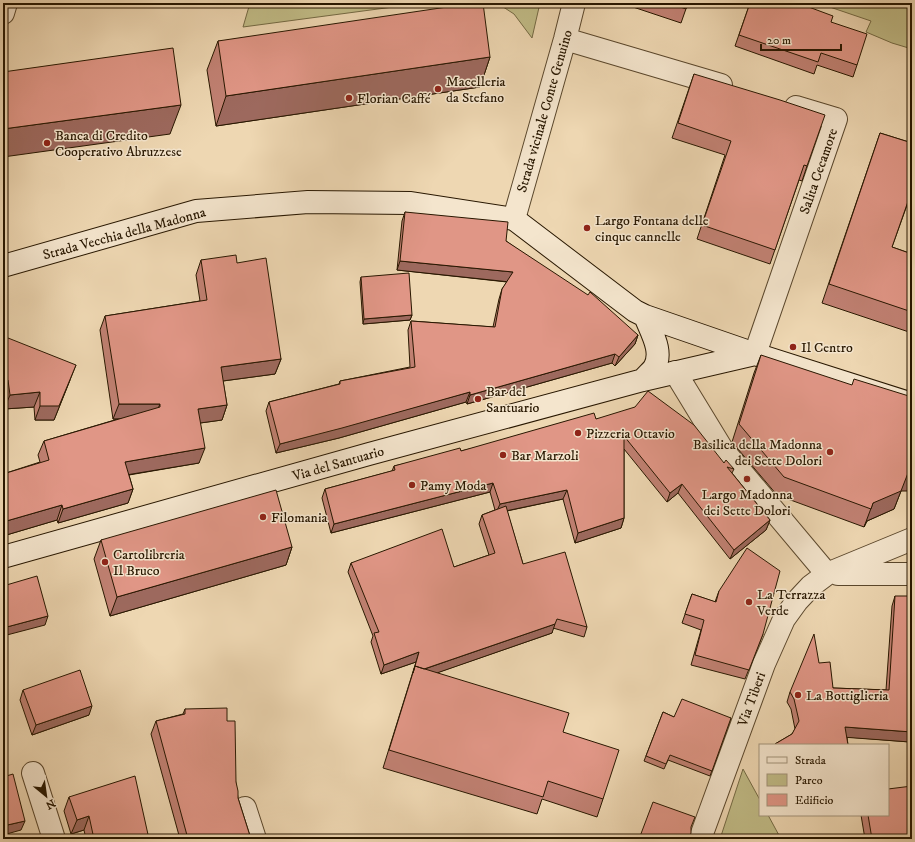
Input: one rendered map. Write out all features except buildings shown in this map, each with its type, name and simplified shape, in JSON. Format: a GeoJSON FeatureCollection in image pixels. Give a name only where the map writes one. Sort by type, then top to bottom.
{"type":"FeatureCollection","features":[{"type":"Feature","properties":{"kind":"street"},"geometry":{"type":"LineString","coordinates":[[3,13],[6,3]]}},
{"type":"Feature","properties":{"kind":"street","name":"Strada vicinale Conte Genuino"},"geometry":{"type":"LineString","coordinates":[[514,219],[574,3]]}},
{"type":"Feature","properties":{"kind":"street"},"geometry":{"type":"LineString","coordinates":[[565,39],[738,90]]}},
{"type":"Feature","properties":{"kind":"street","name":"Salita Cecamore"},"geometry":{"type":"LineString","coordinates":[[755,354],[836,119],[776,101]]}},
{"type":"Feature","properties":{"kind":"street","name":"Strada Vecchia della Madonna"},"geometry":{"type":"LineString","coordinates":[[3,266],[196,211],[308,202],[411,203],[514,219],[635,311],[645,316],[755,354]]}},
{"type":"Feature","properties":{"kind":"street"},"geometry":{"type":"LineString","coordinates":[[643,380],[654,368],[658,353],[656,343],[645,316]]}},
{"type":"Feature","properties":{"kind":"street"},"geometry":{"type":"LineString","coordinates":[[912,404],[755,354],[675,372],[722,449],[827,574],[912,574]]}},
{"type":"Feature","properties":{"kind":"street","name":"Via del Santuario"},"geometry":{"type":"LineString","coordinates":[[3,557],[369,454],[675,372]]}},
{"type":"Feature","properties":{"kind":"street"},"geometry":{"type":"LineString","coordinates":[[827,574],[908,538]]}},
{"type":"Feature","properties":{"kind":"street"},"geometry":{"type":"LineString","coordinates":[[884,574],[912,566]]}},
{"type":"Feature","properties":{"kind":"street","name":"Via Tiberi"},"geometry":{"type":"LineString","coordinates":[[700,839],[772,643],[790,609],[803,593],[827,574]]}},
{"type":"Feature","properties":{"kind":"street"},"geometry":{"type":"LineString","coordinates":[[33,773],[54,839]]}},
{"type":"Feature","properties":{"kind":"street"},"geometry":{"type":"LineString","coordinates":[[245,808],[255,839]]}},
{"type":"Feature","properties":{"kind":"green space"},"geometry":{"type":"Polygon","coordinates":[[[250,3],[423,3],[243,27],[250,3]]]}},
{"type":"Feature","properties":{"kind":"green space"},"geometry":{"type":"Polygon","coordinates":[[[497,3],[540,3],[532,38],[514,14],[497,3]]]}},
{"type":"Feature","properties":{"kind":"green space"},"geometry":{"type":"Polygon","coordinates":[[[818,3],[912,3],[912,49],[892,43],[866,32],[871,21],[818,3]]]}},
{"type":"Feature","properties":{"kind":"green space"},"geometry":{"type":"Polygon","coordinates":[[[743,769],[759,798],[759,816],[769,816],[781,839],[720,839],[743,769]]]}},
{"type":"Feature","properties":{"kind":"place","name":"Macelleria da Stefano"},"geometry":{"type":"Point","coordinates":[438,89]}},
{"type":"Feature","properties":{"kind":"place","name":"Florian Caffé"},"geometry":{"type":"Point","coordinates":[349,98]}},
{"type":"Feature","properties":{"kind":"place","name":"Banca di Credito Cooperativo Abruzzese"},"geometry":{"type":"Point","coordinates":[47,143]}},
{"type":"Feature","properties":{"kind":"place","name":"Largo Fontana delle cinque cannelle"},"geometry":{"type":"Point","coordinates":[587,228]}},
{"type":"Feature","properties":{"kind":"place","name":"Il Centro"},"geometry":{"type":"Point","coordinates":[793,347]}},
{"type":"Feature","properties":{"kind":"place","name":"Bar del Santuario"},"geometry":{"type":"Point","coordinates":[478,399]}},
{"type":"Feature","properties":{"kind":"place","name":"Pizzeria Ottavio"},"geometry":{"type":"Point","coordinates":[578,433]}},
{"type":"Feature","properties":{"kind":"place","name":"Basilica della Madonna dei Sette Dolori"},"geometry":{"type":"Point","coordinates":[830,452]}},
{"type":"Feature","properties":{"kind":"place","name":"Bar Marzoli"},"geometry":{"type":"Point","coordinates":[503,455]}},
{"type":"Feature","properties":{"kind":"place","name":"Largo Madonna dei Sette Dolori"},"geometry":{"type":"Point","coordinates":[747,479]}},
{"type":"Feature","properties":{"kind":"place","name":"Pamy Moda"},"geometry":{"type":"Point","coordinates":[412,485]}},
{"type":"Feature","properties":{"kind":"place","name":"Filomania"},"geometry":{"type":"Point","coordinates":[263,517]}},
{"type":"Feature","properties":{"kind":"place","name":"Cartolibreria Il Bruco"},"geometry":{"type":"Point","coordinates":[105,562]}},
{"type":"Feature","properties":{"kind":"place","name":"La Terrazza Verde"},"geometry":{"type":"Point","coordinates":[749,602]}},
{"type":"Feature","properties":{"kind":"place","name":"La Bottiglieria"},"geometry":{"type":"Point","coordinates":[798,695]}}]}
